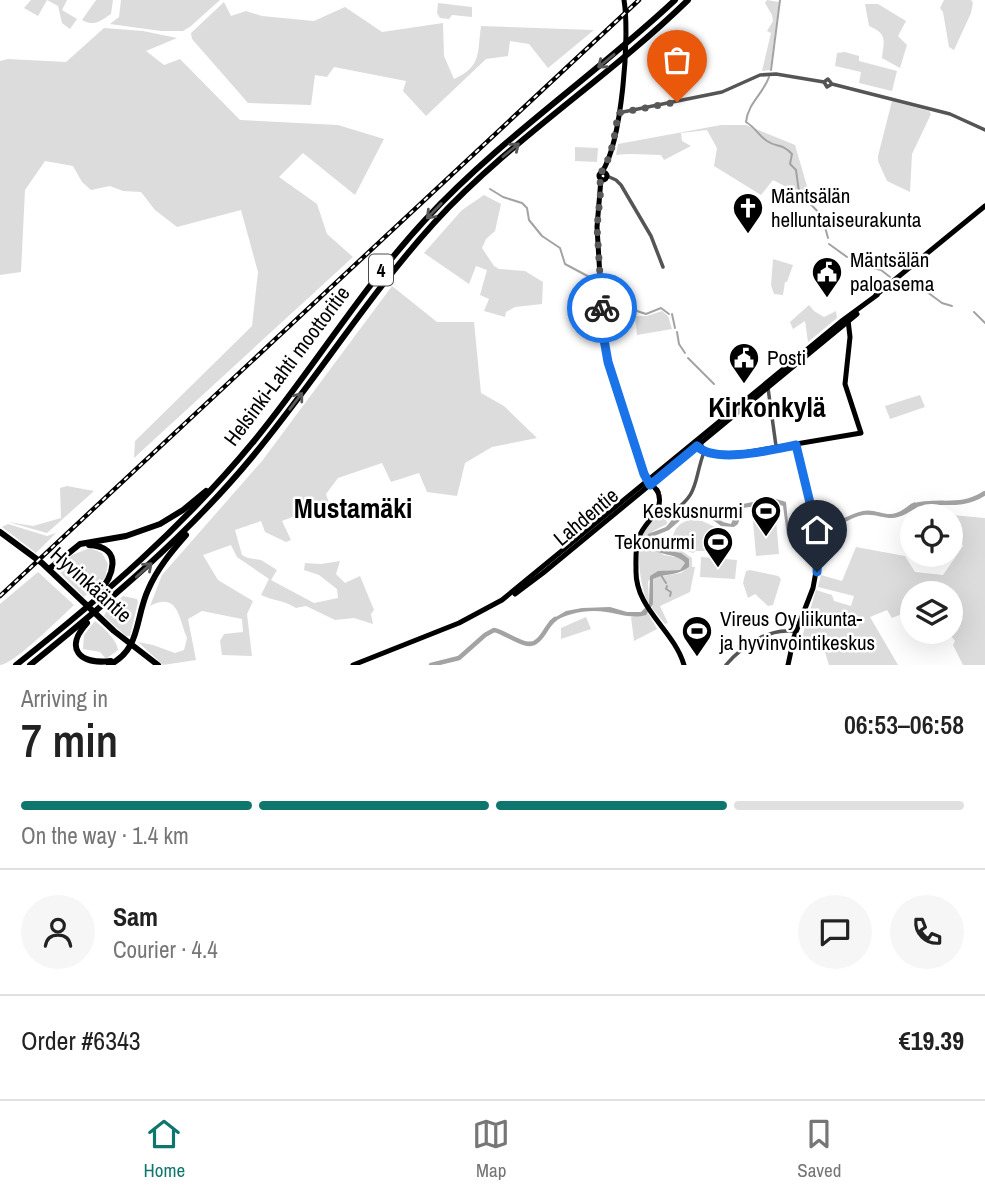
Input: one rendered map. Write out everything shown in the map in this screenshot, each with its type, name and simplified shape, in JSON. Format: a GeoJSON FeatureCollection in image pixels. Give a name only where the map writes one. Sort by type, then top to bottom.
{"type":"FeatureCollection","features":[{"type":"Feature","properties":{"kind":"highway","name":"Helsinki-Lahti moottoritie"},"geometry":{"type":"LineString","coordinates":[[16,665],[155,548],[237,461],[283,405],[373,280],[433,212],[501,146],[614,55],[675,0]]}},
{"type":"Feature","properties":{"kind":"highway","name":"Helsinki-Lahti moottoritie"},"geometry":{"type":"LineString","coordinates":[[30,665],[124,588],[176,540],[228,486],[274,431],[371,297],[436,221],[506,153],[619,61],[688,0]]}},
{"type":"Feature","properties":{"kind":"highway"},"geometry":{"type":"LineString","coordinates":[[50,570],[65,554],[80,544],[126,536],[172,517],[194,501],[237,461]]}},
{"type":"Feature","properties":{"kind":"highway"},"geometry":{"type":"LineString","coordinates":[[109,665],[132,646],[145,597],[163,563],[228,486]]}},
{"type":"Feature","properties":{"kind":"highway","name":"Hyvinkääntie"},"geometry":{"type":"LineString","coordinates":[[0,532],[50,570],[100,618],[158,665]]}},
{"type":"Feature","properties":{"kind":"highway"},"geometry":{"type":"LineString","coordinates":[[50,570],[69,554],[89,545],[104,549],[111,555],[113,565],[112,574],[102,590],[53,635]]}},
{"type":"Feature","properties":{"kind":"highway"},"geometry":{"type":"LineString","coordinates":[[123,638],[125,644],[122,652],[103,664],[82,660],[75,648],[75,639],[83,628],[124,588]]}},
{"type":"Feature","properties":{"kind":"highway"},"geometry":{"type":"LineString","coordinates":[[135,634],[137,645],[150,659]]}},
{"type":"Feature","properties":{"kind":"main road"},"geometry":{"type":"LineString","coordinates":[[624,0],[626,33],[618,113],[601,188],[597,227],[604,343],[618,397],[643,468],[660,499],[656,512],[642,531],[637,544],[637,586],[645,605],[680,652],[684,665]]}},
{"type":"Feature","properties":{"kind":"main road","name":"Lahdentie"},"geometry":{"type":"LineString","coordinates":[[353,665],[459,623],[537,578],[985,206]]}},
{"type":"Feature","properties":{"kind":"main road"},"geometry":{"type":"LineString","coordinates":[[699,446],[725,456],[862,433],[845,384],[850,329],[846,320]]}},
{"type":"Feature","properties":{"kind":"main road"},"geometry":{"type":"LineString","coordinates":[[788,665],[796,632],[817,572],[819,540],[796,445]]}},
{"type":"Feature","properties":{"kind":"street"},"geometry":{"type":"LineString","coordinates":[[618,113],[722,92],[760,75],[776,74],[824,82],[828,79],[832,83],[950,114],[985,130]]}},
{"type":"Feature","properties":{"kind":"street"},"geometry":{"type":"LineString","coordinates":[[604,176],[621,185],[651,236],[663,267]]}},
{"type":"Feature","properties":{"kind":"street"},"geometry":{"type":"LineString","coordinates":[[765,386],[771,396],[777,449]]}},
{"type":"Feature","properties":{"kind":"street"},"geometry":{"type":"LineString","coordinates":[[656,512],[669,514],[692,495],[699,446]]}},
{"type":"Feature","properties":{"kind":"street"},"geometry":{"type":"LineString","coordinates":[[726,665],[739,650],[766,636],[781,630],[796,632]]}},
{"type":"Feature","properties":{"kind":"shaded area"},"geometry":{"type":"Polygon","coordinates":[[[31,0],[47,0],[38,16],[24,8],[31,0]]]}},
{"type":"Feature","properties":{"kind":"shaded area"},"geometry":{"type":"Polygon","coordinates":[[[47,0],[67,0],[62,10],[77,19],[70,29],[62,23],[58,6],[47,0]]]}},
{"type":"Feature","properties":{"kind":"shaded area"},"geometry":{"type":"Polygon","coordinates":[[[96,0],[113,0],[111,14],[94,23],[82,20],[96,0]]]}},
{"type":"Feature","properties":{"kind":"shaded area"},"geometry":{"type":"Polygon","coordinates":[[[121,0],[220,0],[183,31],[161,31],[110,24],[119,17],[121,0]]]}},
{"type":"Feature","properties":{"kind":"shaded area"},"geometry":{"type":"Polygon","coordinates":[[[767,0],[779,2],[770,70],[762,71],[771,33],[767,31],[773,21],[765,3],[767,0]]]}},
{"type":"Feature","properties":{"kind":"shaded area"},"geometry":{"type":"Polygon","coordinates":[[[944,0],[971,0],[973,3],[954,50],[949,47],[940,8],[944,0]]]}},
{"type":"Feature","properties":{"kind":"shaded area"},"geometry":{"type":"Polygon","coordinates":[[[224,2],[231,16],[246,11],[262,16],[314,21],[345,7],[382,32],[443,23],[444,56],[454,79],[474,64],[481,26],[594,30],[548,68],[529,44],[510,41],[508,56],[486,59],[426,116],[403,91],[406,81],[334,67],[327,77],[315,75],[311,105],[248,103],[192,39],[191,33],[224,2]]]}},
{"type":"Feature","properties":{"kind":"shaded area"},"geometry":{"type":"Polygon","coordinates":[[[438,3],[472,7],[472,17],[452,15],[449,19],[440,18],[437,13],[438,3]]]}},
{"type":"Feature","properties":{"kind":"shaded area"},"geometry":{"type":"Polygon","coordinates":[[[865,4],[878,4],[906,21],[898,36],[907,45],[900,68],[882,58],[882,35],[869,26],[865,4]]]}},
{"type":"Feature","properties":{"kind":"shaded area"},"geometry":{"type":"Polygon","coordinates":[[[104,28],[143,31],[177,38],[146,51],[164,65],[180,59],[240,120],[338,125],[384,139],[355,195],[303,153],[279,177],[317,204],[327,234],[353,257],[134,458],[135,441],[252,326],[258,272],[241,210],[177,227],[155,210],[141,192],[123,191],[110,186],[91,190],[82,182],[73,166],[45,161],[25,190],[21,272],[0,275],[0,61],[8,59],[66,62],[104,28]]]}},
{"type":"Feature","properties":{"kind":"shaded area"},"geometry":{"type":"Polygon","coordinates":[[[837,53],[859,56],[859,61],[897,71],[892,91],[859,83],[861,72],[835,66],[837,53]]]}},
{"type":"Feature","properties":{"kind":"shaded area"},"geometry":{"type":"Polygon","coordinates":[[[892,101],[929,111],[931,114],[912,154],[910,192],[887,181],[878,161],[892,101]]]}},
{"type":"Feature","properties":{"kind":"shaded area"},"geometry":{"type":"Polygon","coordinates":[[[721,125],[746,125],[795,145],[811,200],[773,180],[761,195],[714,166],[717,148],[707,130],[681,133],[682,141],[691,146],[664,160],[661,155],[616,155],[618,144],[721,125]]]}},
{"type":"Feature","properties":{"kind":"shaded area"},"geometry":{"type":"Polygon","coordinates":[[[575,147],[598,148],[597,162],[575,161],[575,147]]]}},
{"type":"Feature","properties":{"kind":"shaded area"},"geometry":{"type":"Polygon","coordinates":[[[484,195],[501,204],[495,231],[486,239],[482,248],[494,266],[499,269],[525,271],[543,282],[542,304],[515,307],[506,312],[505,317],[484,311],[489,299],[480,295],[487,270],[476,266],[469,284],[424,253],[462,210],[484,195]]]}},
{"type":"Feature","properties":{"kind":"shaded area"},"geometry":{"type":"Polygon","coordinates":[[[773,259],[793,265],[785,282],[783,295],[774,294],[771,285],[773,259]]]}},
{"type":"Feature","properties":{"kind":"shaded area"},"geometry":{"type":"Polygon","coordinates":[[[392,286],[437,322],[474,322],[481,393],[504,406],[537,438],[492,447],[465,463],[457,496],[427,492],[419,473],[391,482],[382,463],[338,478],[326,494],[329,503],[282,521],[291,540],[286,542],[265,532],[261,521],[235,530],[242,555],[261,560],[277,570],[271,580],[314,603],[338,598],[337,589],[319,575],[304,570],[305,563],[340,561],[336,574],[345,583],[360,576],[374,610],[371,614],[373,624],[354,618],[335,620],[306,606],[296,608],[261,595],[269,579],[237,557],[231,545],[203,555],[218,580],[253,601],[247,614],[252,656],[222,655],[220,641],[224,634],[243,632],[242,619],[202,611],[188,619],[196,660],[163,665],[138,642],[175,653],[184,650],[187,638],[176,610],[167,602],[150,606],[162,575],[262,461],[392,286]]]}},
{"type":"Feature","properties":{"kind":"shaded area"},"geometry":{"type":"Polygon","coordinates":[[[809,305],[824,317],[836,311],[837,318],[808,342],[805,321],[793,329],[790,322],[809,305]]]}},
{"type":"Feature","properties":{"kind":"shaded area"},"geometry":{"type":"Polygon","coordinates":[[[662,311],[668,316],[672,329],[637,335],[635,316],[647,316],[662,311]]]}},
{"type":"Feature","properties":{"kind":"shaded area"},"geometry":{"type":"Polygon","coordinates":[[[920,395],[925,407],[890,419],[885,406],[920,395]]]}},
{"type":"Feature","properties":{"kind":"shaded area"},"geometry":{"type":"Polygon","coordinates":[[[67,486],[94,491],[47,533],[8,522],[33,526],[61,518],[60,488],[67,486]]]}},
{"type":"Feature","properties":{"kind":"shaded area"},"geometry":{"type":"Polygon","coordinates":[[[773,498],[786,502],[789,532],[798,534],[817,531],[863,511],[892,514],[900,511],[900,517],[859,516],[806,537],[787,535],[783,506],[776,503],[743,508],[738,524],[734,527],[721,526],[709,517],[684,517],[669,530],[652,537],[651,541],[656,548],[681,553],[689,559],[689,567],[680,572],[653,579],[653,604],[646,615],[630,616],[592,611],[570,615],[551,624],[549,621],[566,611],[582,608],[610,607],[627,612],[641,612],[649,604],[650,576],[658,571],[680,570],[685,563],[677,557],[650,548],[646,544],[648,534],[666,527],[676,515],[692,511],[708,511],[723,522],[731,524],[738,505],[773,498]]]}},
{"type":"Feature","properties":{"kind":"shaded area"},"geometry":{"type":"Polygon","coordinates":[[[963,516],[985,518],[985,665],[963,665],[953,645],[963,644],[963,581],[900,581],[900,615],[892,618],[887,610],[870,617],[898,665],[829,665],[822,643],[802,637],[816,590],[832,595],[834,601],[851,606],[854,596],[818,587],[821,575],[842,581],[856,547],[900,555],[900,567],[912,567],[915,572],[943,575],[949,567],[963,567],[963,516]]]}},
{"type":"Feature","properties":{"kind":"shaded area"},"geometry":{"type":"Polygon","coordinates":[[[656,517],[666,517],[667,524],[653,531],[646,544],[664,555],[681,558],[685,563],[680,570],[663,571],[648,581],[649,604],[641,580],[639,551],[646,528],[656,517]]]}},
{"type":"Feature","properties":{"kind":"shaded area","name":"Keskusnurmi"},"geometry":{"type":"Polygon","coordinates":[[[776,519],[779,554],[756,556],[753,521],[776,519]]]}},
{"type":"Feature","properties":{"kind":"shaded area"},"geometry":{"type":"Polygon","coordinates":[[[702,521],[724,531],[715,531],[714,551],[693,553],[676,547],[672,540],[676,529],[683,522],[702,521]]]}},
{"type":"Feature","properties":{"kind":"shaded area"},"geometry":{"type":"Polygon","coordinates":[[[8,524],[47,536],[56,533],[36,553],[2,527],[8,524]]]}},
{"type":"Feature","properties":{"kind":"shaded area"},"geometry":{"type":"Polygon","coordinates":[[[660,544],[682,551],[692,558],[692,567],[695,567],[690,592],[660,606],[668,623],[665,624],[652,608],[653,579],[661,576],[667,583],[663,576],[681,573],[689,567],[681,553],[656,548],[660,544]]]}},
{"type":"Feature","properties":{"kind":"shaded area"},"geometry":{"type":"Polygon","coordinates":[[[90,548],[102,553],[108,564],[105,578],[84,597],[60,570],[72,555],[90,548]]]}},
{"type":"Feature","properties":{"kind":"shaded area","name":"Tekonurmi"},"geometry":{"type":"Polygon","coordinates":[[[701,557],[737,560],[735,579],[700,577],[701,557]]]}},
{"type":"Feature","properties":{"kind":"shaded area"},"geometry":{"type":"Polygon","coordinates":[[[746,571],[781,579],[773,605],[768,606],[755,594],[748,598],[743,583],[746,571]]]}},
{"type":"Feature","properties":{"kind":"shaded area"},"geometry":{"type":"Polygon","coordinates":[[[38,572],[74,605],[26,649],[0,665],[0,604],[38,572]]]}},
{"type":"Feature","properties":{"kind":"shaded area"},"geometry":{"type":"Polygon","coordinates":[[[123,596],[137,599],[138,602],[130,636],[126,636],[104,616],[123,596]]]}},
{"type":"Feature","properties":{"kind":"shaded area"},"geometry":{"type":"Polygon","coordinates":[[[648,613],[657,629],[634,641],[631,617],[648,613]]]}},
{"type":"Feature","properties":{"kind":"shaded area"},"geometry":{"type":"Polygon","coordinates":[[[586,617],[591,629],[561,639],[561,628],[586,617]]]}},
{"type":"Feature","properties":{"kind":"shaded area"},"geometry":{"type":"Polygon","coordinates":[[[95,621],[117,646],[118,650],[106,659],[100,652],[83,649],[84,635],[95,621]]]}},
{"type":"Feature","properties":{"kind":"waterway"},"geometry":{"type":"LineString","coordinates":[[771,70],[780,0]]}},
{"type":"Feature","properties":{"kind":"waterway"},"geometry":{"type":"LineString","coordinates":[[769,77],[750,109],[746,122],[767,141],[792,154],[790,164],[796,170],[799,192],[822,216],[828,238]]}},
{"type":"Feature","properties":{"kind":"waterway"},"geometry":{"type":"LineString","coordinates":[[490,189],[503,197],[522,203],[527,208],[529,220],[542,236],[560,248],[565,264],[595,280]]}},
{"type":"Feature","properties":{"kind":"waterway"},"geometry":{"type":"LineString","coordinates":[[829,244],[847,257]]}},
{"type":"Feature","properties":{"kind":"waterway"},"geometry":{"type":"LineString","coordinates":[[860,265],[881,270],[890,277]]}},
{"type":"Feature","properties":{"kind":"waterway"},"geometry":{"type":"LineString","coordinates":[[605,284],[608,287]]}},
{"type":"Feature","properties":{"kind":"waterway"},"geometry":{"type":"LineString","coordinates":[[899,286],[918,288]]}},
{"type":"Feature","properties":{"kind":"waterway"},"geometry":{"type":"LineString","coordinates":[[923,289],[942,303],[952,306]]}},
{"type":"Feature","properties":{"kind":"waterway"},"geometry":{"type":"LineString","coordinates":[[610,290],[628,297],[637,311],[646,314],[661,308],[669,314]]}},
{"type":"Feature","properties":{"kind":"waterway"},"geometry":{"type":"LineString","coordinates":[[974,312],[985,323]]}},
{"type":"Feature","properties":{"kind":"waterway"},"geometry":{"type":"LineString","coordinates":[[672,314],[675,328]]}},
{"type":"Feature","properties":{"kind":"waterway"},"geometry":{"type":"LineString","coordinates":[[677,332],[679,344],[685,353]]}},
{"type":"Feature","properties":{"kind":"waterway"},"geometry":{"type":"LineString","coordinates":[[688,358],[714,384]]}},
{"type":"Feature","properties":{"kind":"waterway"},"geometry":{"type":"LineString","coordinates":[[922,504],[967,501],[985,493]]}},
{"type":"Feature","properties":{"kind":"waterway"},"geometry":{"type":"LineString","coordinates":[[661,575],[666,583]]}},
{"type":"Feature","properties":{"kind":"waterway"},"geometry":{"type":"LineString","coordinates":[[667,586],[666,589],[671,592],[670,596]]}},
{"type":"Feature","properties":{"kind":"waterway"},"geometry":{"type":"LineString","coordinates":[[431,665],[459,658],[494,630],[522,642],[533,643],[540,639],[555,619]]}},
{"type":"Feature","properties":{"kind":"railway"},"geometry":{"type":"LineString","coordinates":[[0,596],[639,0]]}},
{"type":"Feature","properties":{"kind":"way so far"},"geometry":{"type":"LineString","coordinates":[[602,308],[597,227],[601,188],[599,175],[604,170],[612,149],[618,113],[677,102]]}},
{"type":"Feature","properties":{"kind":"place","name":"Mäntsälän helluntaiseurakunta"},"geometry":{"type":"Point","coordinates":[748,235]}},
{"type":"Feature","properties":{"kind":"place","name":"Mäntsälän paloasema"},"geometry":{"type":"Point","coordinates":[827,299]}},
{"type":"Feature","properties":{"kind":"place","name":"Posti"},"geometry":{"type":"Point","coordinates":[744,385]}},
{"type":"Feature","properties":{"kind":"place","name":"Keskusnurmi"},"geometry":{"type":"Point","coordinates":[766,538]}},
{"type":"Feature","properties":{"kind":"place","name":"Tekonurmi"},"geometry":{"type":"Point","coordinates":[718,569]}},
{"type":"Feature","properties":{"kind":"place","name":"Vireus Oy liikunta- ja hyvinvointikeskus"},"geometry":{"type":"Point","coordinates":[697,658]}},
{"type":"Feature","properties":{"kind":"district","name":"Kirkonkylä"},"geometry":{"type":"Point","coordinates":[767,407]}},
{"type":"Feature","properties":{"kind":"district","name":"Mustamäki"},"geometry":{"type":"Point","coordinates":[353,508]}},
{"type":"Feature","properties":{"kind":"route"},"geometry":{"type":"LineString","coordinates":[[602,308],[608,362],[644,474],[650,485],[697,446],[706,453],[725,456],[796,445],[819,540],[817,572]]}}]}
